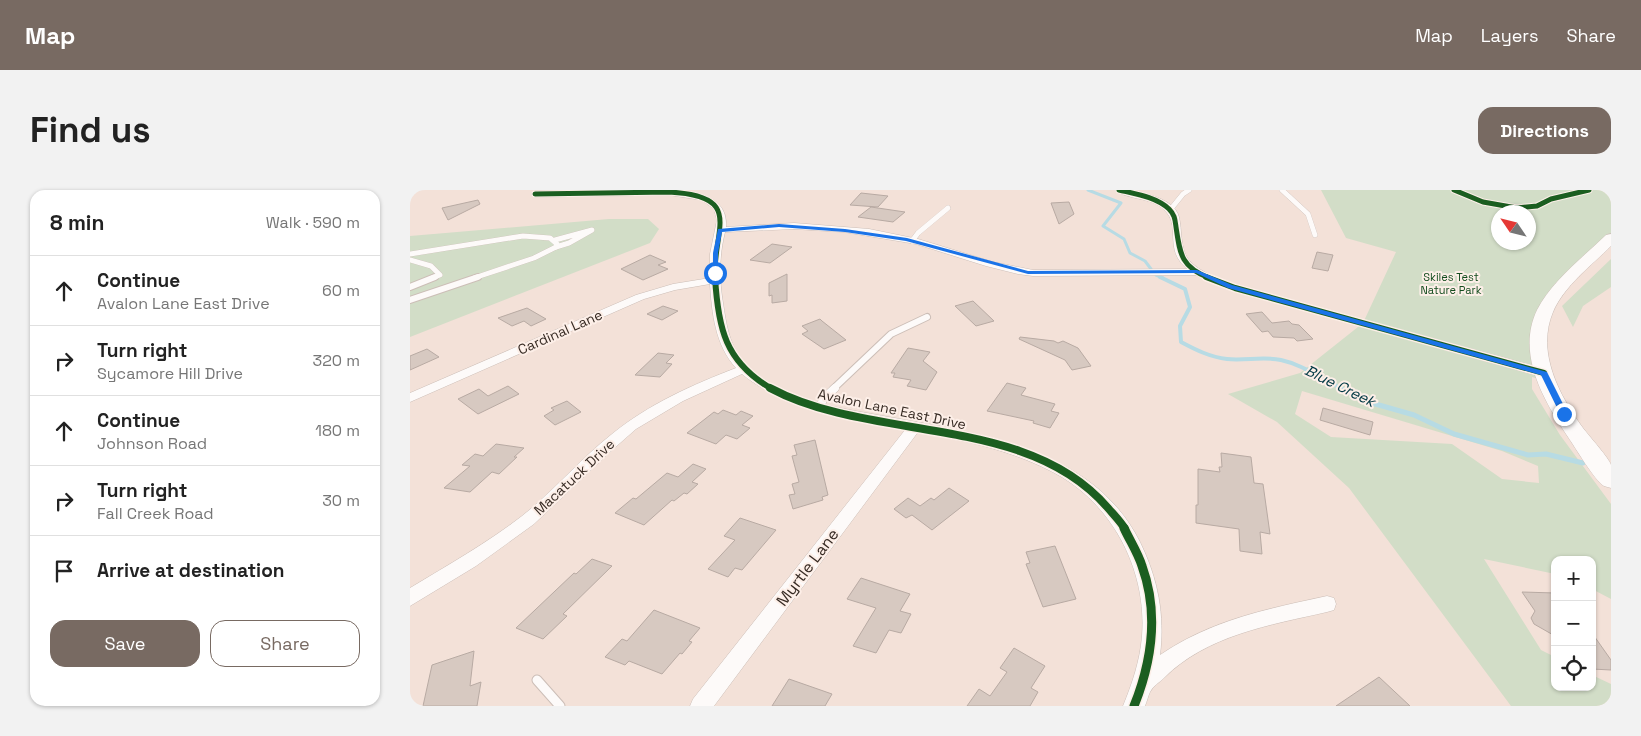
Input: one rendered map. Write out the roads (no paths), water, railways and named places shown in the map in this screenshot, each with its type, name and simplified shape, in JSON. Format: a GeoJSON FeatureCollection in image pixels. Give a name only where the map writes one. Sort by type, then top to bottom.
{"type":"FeatureCollection","features":[{"type":"Feature","properties":{"kind":"main road"},"geometry":{"type":"LineString","coordinates":[[1611,238],[1576,273],[1545,312],[1538,341],[1544,374],[1564,414],[1611,480]]}},
{"type":"Feature","properties":{"kind":"street"},"geometry":{"type":"LineString","coordinates":[[1119,190],[1148,197],[1164,204],[1174,215],[1180,254],[1186,263],[1197,272],[1230,287],[1544,374]]}},
{"type":"Feature","properties":{"kind":"street","name":"Avalon Lane East Drive"},"geometry":{"type":"LineString","coordinates":[[535,194],[652,193],[698,196],[708,200],[718,209],[721,220],[715,253],[715,280],[721,333],[731,354],[744,369],[778,392],[820,408],[994,443],[1034,456],[1070,474],[1087,486],[1107,505],[1138,552],[1151,595],[1152,642],[1142,685],[1134,706]]}},
{"type":"Feature","properties":{"kind":"street"},"geometry":{"type":"LineString","coordinates":[[720,230],[764,226],[798,226],[857,232],[912,241],[1028,273],[1197,272]]}},
{"type":"Feature","properties":{"kind":"street","name":"Cardinal Lane"},"geometry":{"type":"LineString","coordinates":[[410,398],[640,297],[673,287],[715,280]]}},
{"type":"Feature","properties":{"kind":"street","name":"Macatuck Drive"},"geometry":{"type":"LineString","coordinates":[[410,598],[497,544],[544,506],[613,440],[647,415],[677,398],[744,369]]}},
{"type":"Feature","properties":{"kind":"street","name":"Myrtle Lane"},"geometry":{"type":"LineString","coordinates":[[701,706],[914,428]]}},
{"type":"Feature","properties":{"kind":"street"},"geometry":{"type":"LineString","coordinates":[[1142,685],[1164,664],[1190,646],[1207,638],[1257,619],[1327,604]]}},
{"type":"Feature","properties":{"kind":"lane"},"geometry":{"type":"LineString","coordinates":[[1170,210],[1183,194],[1189,190]]}},
{"type":"Feature","properties":{"kind":"lane"},"geometry":{"type":"LineString","coordinates":[[1282,190],[1308,214],[1315,235]]}},
{"type":"Feature","properties":{"kind":"lane"},"geometry":{"type":"LineString","coordinates":[[912,241],[918,233],[948,208]]}},
{"type":"Feature","properties":{"kind":"lane"},"geometry":{"type":"LineString","coordinates":[[410,254],[508,238],[538,236],[555,240],[570,238],[583,231],[592,230],[569,243],[534,258],[410,300]]}},
{"type":"Feature","properties":{"kind":"lane"},"geometry":{"type":"LineString","coordinates":[[555,240],[556,247]]}},
{"type":"Feature","properties":{"kind":"lane"},"geometry":{"type":"LineString","coordinates":[[410,260],[430,266],[439,271],[440,275],[410,287]]}},
{"type":"Feature","properties":{"kind":"lane"},"geometry":{"type":"LineString","coordinates":[[820,408],[823,399],[891,334],[927,317]]}},
{"type":"Feature","properties":{"kind":"lane"},"geometry":{"type":"LineString","coordinates":[[536,680],[560,706]]}},
{"type":"Feature","properties":{"kind":"waterway","name":"Blue Creek"},"geometry":{"type":"LineString","coordinates":[[1088,190],[1121,203],[1103,226],[1124,239],[1130,253],[1145,261],[1151,269]]}},
{"type":"Feature","properties":{"kind":"waterway","name":"Blue Creek"},"geometry":{"type":"LineString","coordinates":[[1156,275],[1163,278]]}},
{"type":"Feature","properties":{"kind":"waterway","name":"Blue Creek"},"geometry":{"type":"LineString","coordinates":[[1160,277],[1185,289],[1190,307],[1180,326],[1181,342],[1215,357],[1234,359],[1268,358],[1289,362],[1343,389]]}},
{"type":"Feature","properties":{"kind":"waterway","name":"Blue Creek"},"geometry":{"type":"LineString","coordinates":[[1340,388],[1372,403],[1414,415],[1454,434],[1528,455],[1546,454],[1583,463]]}},
{"type":"Feature","properties":{"kind":"park label","name":"Skiles Test Nature Park"},"geometry":{"type":"Point","coordinates":[1451,283]}}]}
